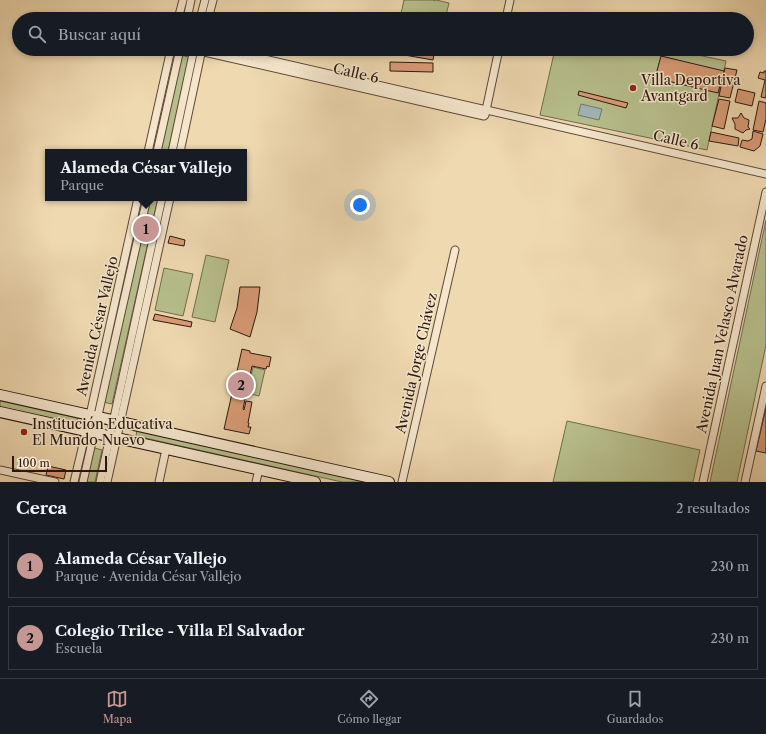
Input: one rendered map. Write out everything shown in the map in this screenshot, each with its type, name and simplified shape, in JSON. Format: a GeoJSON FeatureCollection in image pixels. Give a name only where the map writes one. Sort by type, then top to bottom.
{"type":"FeatureCollection","features":[{"type":"Feature","properties":{"kind":"street"},"geometry":{"type":"LineString","coordinates":[[180,12],[183,0]]}},
{"type":"Feature","properties":{"kind":"street"},"geometry":{"type":"LineString","coordinates":[[188,12],[191,0]]}},
{"type":"Feature","properties":{"kind":"street"},"geometry":{"type":"LineString","coordinates":[[202,12],[205,0]]}},
{"type":"Feature","properties":{"kind":"street"},"geometry":{"type":"LineString","coordinates":[[209,12],[212,0]]}},
{"type":"Feature","properties":{"kind":"street"},"geometry":{"type":"LineString","coordinates":[[507,12],[510,0]]}},
{"type":"Feature","properties":{"kind":"street"},"geometry":{"type":"LineString","coordinates":[[149,149],[169,56]]}},
{"type":"Feature","properties":{"kind":"street"},"geometry":{"type":"LineString","coordinates":[[158,149],[178,56]]}},
{"type":"Feature","properties":{"kind":"street"},"geometry":{"type":"LineString","coordinates":[[173,149],[195,56]]}},
{"type":"Feature","properties":{"kind":"street"},"geometry":{"type":"LineString","coordinates":[[180,149],[195,56]]}},
{"type":"Feature","properties":{"kind":"street","name":"Calle 6"},"geometry":{"type":"LineString","coordinates":[[240,56],[442,102],[486,109],[766,174]]}},
{"type":"Feature","properties":{"kind":"street"},"geometry":{"type":"LineString","coordinates":[[486,109],[497,56]]}},
{"type":"Feature","properties":{"kind":"street","name":"Avenida Juan Velasco Alvarado"},"geometry":{"type":"LineString","coordinates":[[703,482],[766,192]]}},
{"type":"Feature","properties":{"kind":"street","name":"Avenida César Vallejo"},"geometry":{"type":"LineString","coordinates":[[94,416],[137,201]]}},
{"type":"Feature","properties":{"kind":"street","name":"Avenida César Vallejo"},"geometry":{"type":"LineString","coordinates":[[74,482],[90,432],[146,201]]}},
{"type":"Feature","properties":{"kind":"street"},"geometry":{"type":"LineString","coordinates":[[107,482],[117,421],[161,201]]}},
{"type":"Feature","properties":{"kind":"street"},"geometry":{"type":"LineString","coordinates":[[117,421],[169,201]]}},
{"type":"Feature","properties":{"kind":"street","name":"Avenida Jorge Chávez"},"geometry":{"type":"LineString","coordinates":[[402,482],[455,250]]}},
{"type":"Feature","properties":{"kind":"street"},"geometry":{"type":"LineString","coordinates":[[745,482],[766,386]]}},
{"type":"Feature","properties":{"kind":"street"},"geometry":{"type":"LineString","coordinates":[[0,395],[389,482]]}},
{"type":"Feature","properties":{"kind":"street"},"geometry":{"type":"LineString","coordinates":[[0,412],[315,482]]}},
{"type":"Feature","properties":{"kind":"street","name":"Avenida César Vallejo"},"geometry":{"type":"LineString","coordinates":[[83,482],[90,432]]}},
{"type":"Feature","properties":{"kind":"street"},"geometry":{"type":"LineString","coordinates":[[100,482],[114,437]]}},
{"type":"Feature","properties":{"kind":"street"},"geometry":{"type":"LineString","coordinates":[[159,482],[166,449]]}},
{"type":"Feature","properties":{"kind":"street"},"geometry":{"type":"LineString","coordinates":[[256,482],[259,469]]}},
{"type":"Feature","properties":{"kind":"street"},"geometry":{"type":"LineString","coordinates":[[0,470],[23,479],[55,482]]}},
{"type":"Feature","properties":{"kind":"green space"},"geometry":{"type":"Polygon","coordinates":[[[404,0],[436,0],[449,3],[447,12],[401,12],[404,0]]]}},
{"type":"Feature","properties":{"kind":"green space"},"geometry":{"type":"Polygon","coordinates":[[[180,56],[189,57],[169,149],[160,149],[180,56]]]}},
{"type":"Feature","properties":{"kind":"green space","name":"Villa Deportiva Avantgard"},"geometry":{"type":"Polygon","coordinates":[[[553,56],[703,56],[726,61],[707,150],[540,115],[553,56]]]}},
{"type":"Feature","properties":{"kind":"green space"},"geometry":{"type":"Polygon","coordinates":[[[148,201],[157,201],[112,404],[103,402],[148,201]]]}},
{"type":"Feature","properties":{"kind":"green space"},"geometry":{"type":"Polygon","coordinates":[[[766,220],[766,345],[737,482],[710,482],[766,220]]]}},
{"type":"Feature","properties":{"kind":"green space"},"geometry":{"type":"Polygon","coordinates":[[[206,255],[229,260],[215,322],[192,317],[206,255]]]}},
{"type":"Feature","properties":{"kind":"green space"},"geometry":{"type":"Polygon","coordinates":[[[164,268],[193,274],[183,316],[155,310],[164,268]]]}},
{"type":"Feature","properties":{"kind":"green space"},"geometry":{"type":"Polygon","coordinates":[[[253,367],[265,370],[259,396],[247,393],[253,367]]]}},
{"type":"Feature","properties":{"kind":"green space"},"geometry":{"type":"Polygon","coordinates":[[[0,399],[78,417],[77,424],[0,407],[0,399]]]}},
{"type":"Feature","properties":{"kind":"green space"},"geometry":{"type":"Polygon","coordinates":[[[567,421],[700,450],[693,482],[553,482],[567,421]]]}},
{"type":"Feature","properties":{"kind":"green space"},"geometry":{"type":"Polygon","coordinates":[[[137,430],[370,482],[342,482],[136,436],[137,430]]]}},
{"type":"Feature","properties":{"kind":"green space"},"geometry":{"type":"Polygon","coordinates":[[[91,447],[102,450],[95,482],[83,482],[91,447]]]}},
{"type":"Feature","properties":{"kind":"water"},"geometry":{"type":"Polygon","coordinates":[[[581,104],[602,109],[599,120],[578,115],[581,104]]]}},
{"type":"Feature","properties":{"kind":"building"},"geometry":{"type":"Polygon","coordinates":[[[410,56],[434,56],[433,60],[410,56]]]}},
{"type":"Feature","properties":{"kind":"building"},"geometry":{"type":"Polygon","coordinates":[[[661,56],[724,71],[718,93],[655,78],[661,56]]]}},
{"type":"Feature","properties":{"kind":"building"},"geometry":{"type":"Polygon","coordinates":[[[390,62],[433,63],[433,72],[390,71],[390,62]]]}},
{"type":"Feature","properties":{"kind":"building"},"geometry":{"type":"Polygon","coordinates":[[[725,68],[737,70],[730,98],[719,96],[725,68]]]}},
{"type":"Feature","properties":{"kind":"building"},"geometry":{"type":"Polygon","coordinates":[[[764,71],[766,71],[766,98],[761,97],[765,80],[758,78],[760,72],[764,73],[764,71]]]}},
{"type":"Feature","properties":{"kind":"building"},"geometry":{"type":"Polygon","coordinates":[[[738,89],[755,93],[752,106],[735,102],[738,89]]]}},
{"type":"Feature","properties":{"kind":"building"},"geometry":{"type":"Polygon","coordinates":[[[579,91],[628,103],[626,108],[578,95],[579,91]]]}},
{"type":"Feature","properties":{"kind":"building"},"geometry":{"type":"Polygon","coordinates":[[[719,99],[730,101],[724,129],[712,126],[719,99]]]}},
{"type":"Feature","properties":{"kind":"building"},"geometry":{"type":"Polygon","coordinates":[[[759,101],[766,103],[766,119],[763,132],[753,130],[759,101]]]}},
{"type":"Feature","properties":{"kind":"building"},"geometry":{"type":"Polygon","coordinates":[[[741,113],[744,118],[749,120],[748,127],[750,129],[743,133],[735,129],[735,124],[732,118],[738,118],[741,113]]]}},
{"type":"Feature","properties":{"kind":"building"},"geometry":{"type":"Polygon","coordinates":[[[753,131],[763,134],[760,146],[754,151],[740,147],[742,140],[748,141],[752,139],[753,131]]]}},
{"type":"Feature","properties":{"kind":"building"},"geometry":{"type":"Polygon","coordinates":[[[711,132],[739,138],[738,146],[709,141],[711,132]]]}},
{"type":"Feature","properties":{"kind":"building"},"geometry":{"type":"Polygon","coordinates":[[[170,236],[185,240],[184,246],[168,243],[170,236]]]}},
{"type":"Feature","properties":{"kind":"building"},"geometry":{"type":"Polygon","coordinates":[[[240,287],[260,287],[257,312],[250,337],[230,329],[237,308],[240,287]]]}},
{"type":"Feature","properties":{"kind":"building"},"geometry":{"type":"Polygon","coordinates":[[[155,314],[192,322],[191,327],[153,320],[155,314]]]}},
{"type":"Feature","properties":{"kind":"building"},"geometry":{"type":"Polygon","coordinates":[[[242,349],[250,351],[250,353],[271,357],[269,367],[267,366],[266,369],[252,366],[243,409],[244,410],[246,401],[252,402],[248,423],[248,427],[251,427],[249,434],[224,429],[242,349]]]}},
{"type":"Feature","properties":{"kind":"building"},"geometry":{"type":"Polygon","coordinates":[[[766,408],[766,453],[756,451],[766,408]]]}},
{"type":"Feature","properties":{"kind":"building"},"geometry":{"type":"Polygon","coordinates":[[[48,466],[66,470],[64,479],[46,475],[48,466]]]}},
{"type":"Feature","properties":{"kind":"place","name":"Villa Deportiva Avantgard"},"geometry":{"type":"Point","coordinates":[633,88]}},
{"type":"Feature","properties":{"kind":"place","name":"Alameda César Vallejo"},"geometry":{"type":"Point","coordinates":[146,229]}},
{"type":"Feature","properties":{"kind":"place","name":"Colegio Trilce - Villa El Salvador"},"geometry":{"type":"Point","coordinates":[241,385]}},
{"type":"Feature","properties":{"kind":"place","name":"Institución Educativa El Mundo Nuevo"},"geometry":{"type":"Point","coordinates":[24,432]}}]}
